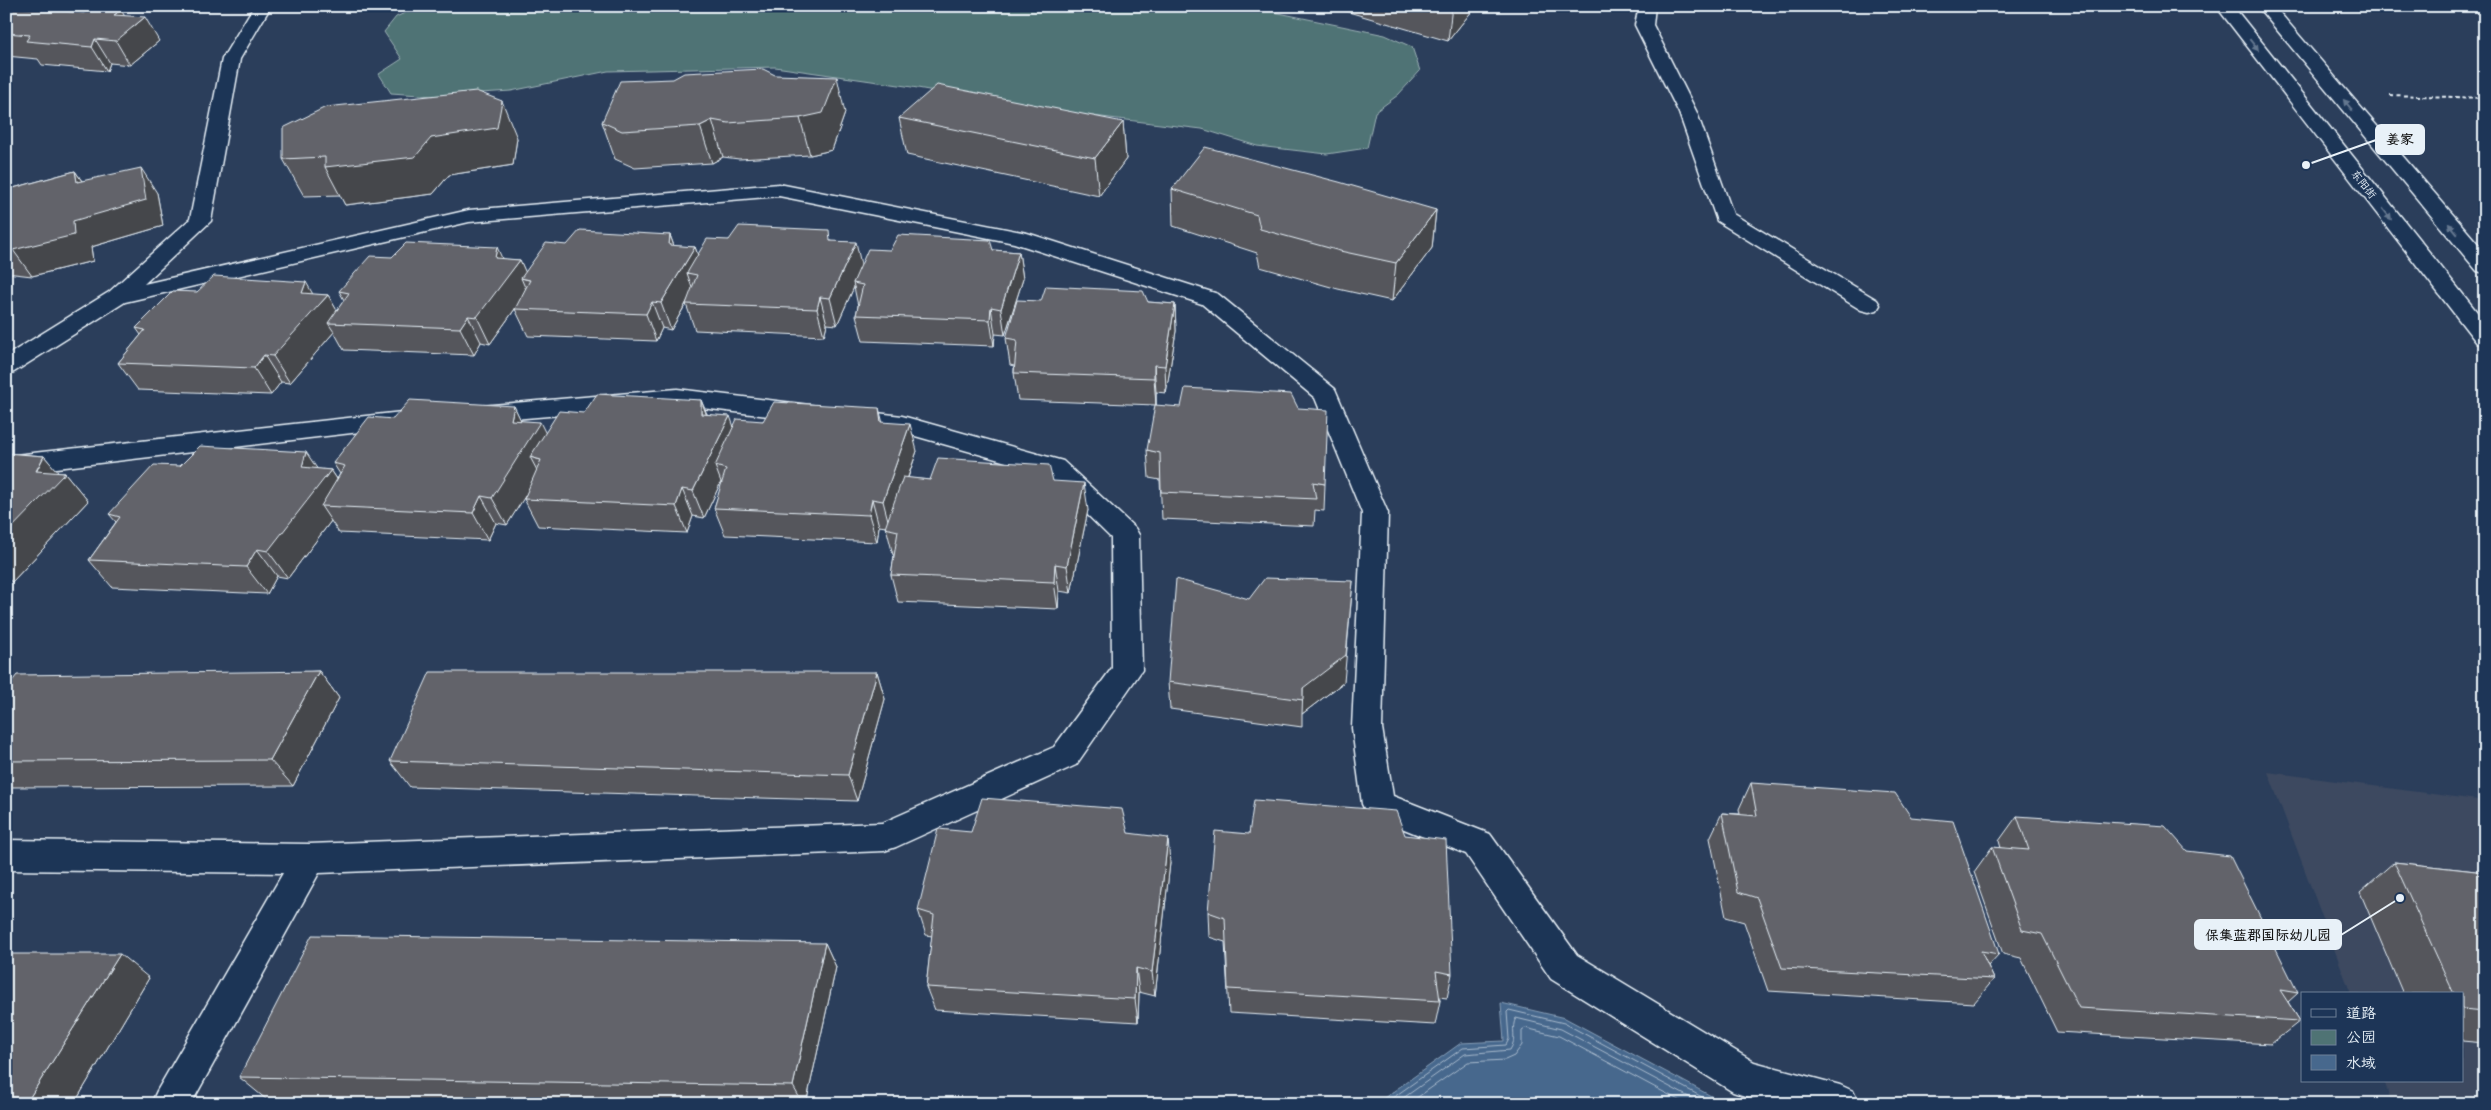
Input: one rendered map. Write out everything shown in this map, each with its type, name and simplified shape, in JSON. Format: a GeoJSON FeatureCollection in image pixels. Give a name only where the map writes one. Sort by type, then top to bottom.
{"type":"FeatureCollection","features":[{"type":"Feature","properties":{"kind":"street"},"geometry":{"type":"LineString","coordinates":[[6,367],[117,296],[200,221],[231,59],[264,6]]}},
{"type":"Feature","properties":{"kind":"street"},"geometry":{"type":"LineString","coordinates":[[1647,6],[1644,25],[1688,113],[1724,217],[1869,305]]}},
{"type":"Feature","properties":{"kind":"street","name":"东阳街"},"geometry":{"type":"LineString","coordinates":[[2224,6],[2485,338]]}},
{"type":"Feature","properties":{"kind":"street"},"geometry":{"type":"LineString","coordinates":[[2265,6],[2485,266]]}},
{"type":"Feature","properties":{"kind":"street"},"geometry":{"type":"LineString","coordinates":[[117,296],[469,216],[779,190],[1019,238],[1210,298],[1326,394],[1375,513],[1367,728],[1378,804],[1478,844],[1564,967],[1746,1080],[1840,1104]]}},
{"type":"Feature","properties":{"kind":"street"},"geometry":{"type":"LineString","coordinates":[[6,466],[334,426],[677,397],[902,424],[1054,467],[1125,535],[1127,670],[1065,756],[884,837],[309,860],[6,855]]}},
{"type":"Feature","properties":{"kind":"street"},"geometry":{"type":"LineString","coordinates":[[170,1104],[309,860]]}},
{"type":"Feature","properties":{"kind":"path"},"geometry":{"type":"LineString","coordinates":[[2339,93],[2485,98]]}},
{"type":"Feature","properties":{"kind":"shaded area"},"geometry":{"type":"Polygon","coordinates":[[[2268,772],[2485,801],[2485,1104],[2392,1104],[2384,1082],[2464,1082],[2464,992],[2350,992],[2268,772]]]}},
{"type":"Feature","properties":{"kind":"green space"},"geometry":{"type":"Polygon","coordinates":[[[420,6],[1245,6],[1385,35],[1412,47],[1420,71],[1398,95],[1375,112],[1367,148],[1327,154],[1257,146],[1202,129],[1043,110],[906,86],[775,67],[608,71],[511,91],[434,96],[391,93],[379,74],[402,59],[384,32],[396,17],[420,6]]]}},
{"type":"Feature","properties":{"kind":"water"},"geometry":{"type":"Polygon","coordinates":[[[1501,1003],[1565,1018],[1726,1104],[1378,1104],[1461,1043],[1504,1041],[1501,1003]]]}},
{"type":"Feature","properties":{"kind":"building"},"geometry":{"type":"Polygon","coordinates":[[[6,6],[84,13],[92,7],[121,10],[114,15],[145,17],[116,41],[95,39],[92,47],[26,41],[30,35],[6,33],[6,6]]]}},
{"type":"Feature","properties":{"kind":"building"},"geometry":{"type":"Polygon","coordinates":[[[763,69],[775,75],[837,77],[823,113],[800,118],[728,123],[712,120],[700,126],[622,131],[602,122],[620,81],[673,79],[684,73],[763,69]]]}},
{"type":"Feature","properties":{"kind":"building"},"geometry":{"type":"Polygon","coordinates":[[[937,85],[1123,122],[1095,158],[899,118],[937,85]]]}},
{"type":"Feature","properties":{"kind":"building"},"geometry":{"type":"Polygon","coordinates":[[[476,91],[502,101],[497,128],[431,138],[415,157],[325,167],[325,157],[283,159],[283,128],[326,107],[476,91]]]}},
{"type":"Feature","properties":{"kind":"building"},"geometry":{"type":"Polygon","coordinates":[[[1205,147],[1436,210],[1396,263],[1340,251],[1260,229],[1257,215],[1172,189],[1205,147]]]}},
{"type":"Feature","properties":{"kind":"building"},"geometry":{"type":"Polygon","coordinates":[[[141,168],[146,200],[73,221],[74,235],[13,250],[6,249],[6,190],[75,171],[77,182],[141,168]]]}},
{"type":"Feature","properties":{"kind":"building"},"geometry":{"type":"Polygon","coordinates":[[[739,226],[829,230],[830,241],[856,242],[830,298],[820,297],[817,309],[686,304],[697,275],[687,273],[707,239],[729,240],[739,226]]]}},
{"type":"Feature","properties":{"kind":"building"},"geometry":{"type":"Polygon","coordinates":[[[580,230],[670,235],[669,245],[695,247],[661,303],[652,302],[646,314],[515,309],[530,280],[521,278],[546,243],[567,245],[580,230]]]}},
{"type":"Feature","properties":{"kind":"building"},"geometry":{"type":"Polygon","coordinates":[[[898,235],[990,240],[993,250],[1019,252],[1001,309],[991,307],[990,320],[856,315],[863,285],[853,283],[868,249],[890,250],[898,235]]]}},
{"type":"Feature","properties":{"kind":"building"},"geometry":{"type":"Polygon","coordinates":[[[406,243],[497,247],[495,258],[520,260],[477,317],[468,316],[460,328],[328,323],[349,293],[339,291],[370,256],[392,257],[406,243]]]}},
{"type":"Feature","properties":{"kind":"building"},"geometry":{"type":"Polygon","coordinates":[[[214,276],[306,282],[302,293],[328,295],[273,356],[264,355],[254,368],[118,363],[145,330],[136,328],[173,291],[197,292],[214,276]]]}},
{"type":"Feature","properties":{"kind":"building"},"geometry":{"type":"Polygon","coordinates":[[[1046,286],[1143,291],[1148,302],[1175,304],[1165,366],[1154,365],[1154,378],[1014,373],[1017,340],[1006,338],[1017,300],[1041,301],[1046,286]]]}},
{"type":"Feature","properties":{"kind":"building"},"geometry":{"type":"Polygon","coordinates":[[[1185,388],[1291,394],[1298,408],[1328,410],[1325,484],[1313,482],[1316,499],[1161,492],[1160,453],[1147,450],[1155,405],[1181,407],[1185,388]]]}},
{"type":"Feature","properties":{"kind":"building"},"geometry":{"type":"Polygon","coordinates":[[[597,394],[701,400],[701,414],[730,416],[693,491],[682,489],[676,506],[524,499],[541,460],[530,457],[559,411],[584,413],[597,394]]]}},
{"type":"Feature","properties":{"kind":"building"},"geometry":{"type":"Polygon","coordinates":[[[410,400],[514,406],[511,420],[540,422],[492,498],[481,496],[473,513],[321,506],[345,466],[333,463],[369,417],[393,419],[410,400]]]}},
{"type":"Feature","properties":{"kind":"building"},"geometry":{"type":"Polygon","coordinates":[[[774,402],[879,408],[881,422],[910,424],[883,501],[872,499],[869,515],[714,508],[726,469],[715,466],[737,419],[763,421],[774,402]]]}},
{"type":"Feature","properties":{"kind":"building"},"geometry":{"type":"Polygon","coordinates":[[[200,446],[306,452],[302,467],[331,470],[268,551],[257,549],[246,567],[89,560],[120,517],[109,514],[154,465],[180,466],[200,446]]]}},
{"type":"Feature","properties":{"kind":"building"},"geometry":{"type":"Polygon","coordinates":[[[6,453],[44,456],[36,471],[65,473],[6,534],[6,453]]]}},
{"type":"Feature","properties":{"kind":"building"},"geometry":{"type":"Polygon","coordinates":[[[938,458],[1049,465],[1053,481],[1084,483],[1067,566],[1055,564],[1054,582],[891,575],[898,531],[885,528],[903,477],[930,480],[938,458]]]}},
{"type":"Feature","properties":{"kind":"building"},"geometry":{"type":"Polygon","coordinates":[[[1265,578],[1353,581],[1346,655],[1303,688],[1303,700],[1168,682],[1176,579],[1249,599],[1265,578]]]}},
{"type":"Feature","properties":{"kind":"building"},"geometry":{"type":"Polygon","coordinates":[[[319,671],[270,760],[6,761],[6,689],[17,675],[319,671]]]}},
{"type":"Feature","properties":{"kind":"building"},"geometry":{"type":"Polygon","coordinates":[[[430,672],[877,672],[848,775],[390,761],[430,672]]]}},
{"type":"Feature","properties":{"kind":"building"},"geometry":{"type":"Polygon","coordinates":[[[1751,783],[1895,793],[1911,817],[1953,821],[1999,954],[1981,951],[1994,979],[1782,968],[1757,898],[1738,892],[1722,813],[1757,816],[1751,783]]]}},
{"type":"Feature","properties":{"kind":"building"},"geometry":{"type":"Polygon","coordinates":[[[982,798],[1122,809],[1128,833],[1168,838],[1152,972],[1136,968],[1135,999],[926,987],[934,915],[918,910],[938,829],[971,832],[982,798]]]}},
{"type":"Feature","properties":{"kind":"building"},"geometry":{"type":"Polygon","coordinates":[[[1254,800],[1396,811],[1405,835],[1446,840],[1452,974],[1436,971],[1440,1001],[1228,989],[1225,918],[1208,912],[1215,831],[1249,834],[1254,800]]]}},
{"type":"Feature","properties":{"kind":"building"},"geometry":{"type":"Polygon","coordinates":[[[2017,816],[2165,826],[2187,851],[2230,856],[2298,993],[2280,990],[2300,1021],[2079,1008],[2042,934],[2022,930],[1992,847],[2029,850],[2017,816]]]}},
{"type":"Feature","properties":{"kind":"building"},"geometry":{"type":"Polygon","coordinates":[[[2394,862],[2485,872],[2485,1011],[2464,1009],[2464,992],[2453,992],[2394,862]]]}},
{"type":"Feature","properties":{"kind":"building"},"geometry":{"type":"Polygon","coordinates":[[[312,935],[825,943],[793,1086],[239,1077],[312,935]]]}},
{"type":"Feature","properties":{"kind":"building"},"geometry":{"type":"Polygon","coordinates":[[[6,954],[120,954],[30,1097],[6,1097],[6,954]]]}},
{"type":"Feature","properties":{"kind":"place","name":"姜家"},"geometry":{"type":"Point","coordinates":[2306,165]}},
{"type":"Feature","properties":{"kind":"place","name":"保集蓝郡国际幼儿园"},"geometry":{"type":"Point","coordinates":[2400,898]}}]}
